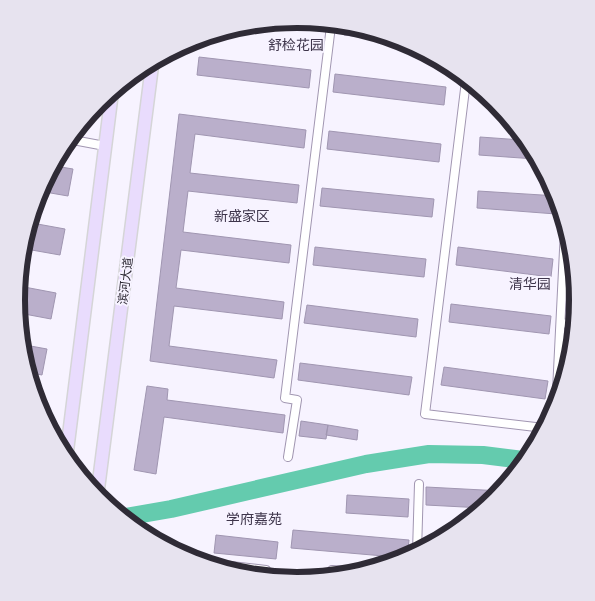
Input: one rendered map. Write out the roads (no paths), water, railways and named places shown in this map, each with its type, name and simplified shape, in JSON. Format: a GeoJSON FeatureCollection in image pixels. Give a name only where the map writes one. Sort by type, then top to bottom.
{"type":"FeatureCollection","features":[{"type":"Feature","properties":{"kind":"main road","name":"滨河大道"},"geometry":{"type":"LineString","coordinates":[[98,486],[151,71]]}},
{"type":"Feature","properties":{"kind":"main road"},"geometry":{"type":"LineString","coordinates":[[67,445],[111,103]]}},
{"type":"Feature","properties":{"kind":"street"},"geometry":{"type":"LineString","coordinates":[[288,457],[297,400],[285,398],[332,30]]}},
{"type":"Feature","properties":{"kind":"street"},"geometry":{"type":"LineString","coordinates":[[465,86],[425,414],[538,427]]}},
{"type":"Feature","properties":{"kind":"street"},"geometry":{"type":"LineString","coordinates":[[77,141],[106,146]]}},
{"type":"Feature","properties":{"kind":"street"},"geometry":{"type":"LineString","coordinates":[[558,382],[564,244]]}},
{"type":"Feature","properties":{"kind":"street"},"geometry":{"type":"LineString","coordinates":[[561,323],[569,324]]}},
{"type":"Feature","properties":{"kind":"street"},"geometry":{"type":"LineString","coordinates":[[418,545],[419,484]]}},
{"type":"Feature","properties":{"kind":"street"},"geometry":{"type":"LineString","coordinates":[[240,567],[266,571]]}},
{"type":"Feature","properties":{"kind":"waterway"},"geometry":{"type":"LineString","coordinates":[[131,516],[171,509],[366,464],[429,454],[483,455],[519,459]]}},
{"type":"Feature","properties":{"kind":"district","name":"舒检花园"},"geometry":{"type":"Point","coordinates":[296,44]}},
{"type":"Feature","properties":{"kind":"district","name":"新盛家区"},"geometry":{"type":"Point","coordinates":[242,215]}},
{"type":"Feature","properties":{"kind":"district","name":"清华园"},"geometry":{"type":"Point","coordinates":[530,283]}},
{"type":"Feature","properties":{"kind":"district","name":"学府嘉苑"},"geometry":{"type":"Point","coordinates":[254,518]}}]}
